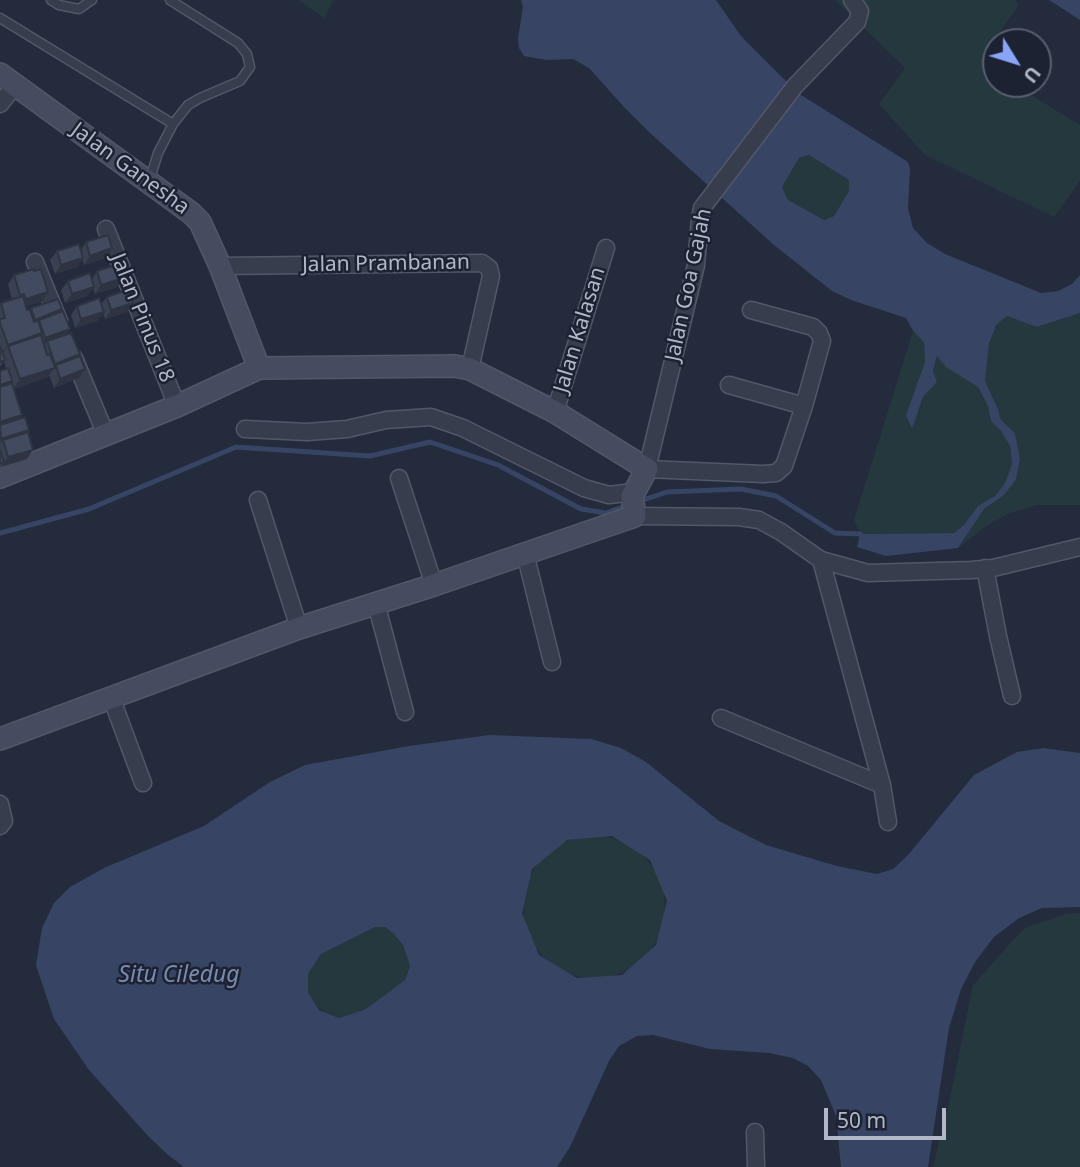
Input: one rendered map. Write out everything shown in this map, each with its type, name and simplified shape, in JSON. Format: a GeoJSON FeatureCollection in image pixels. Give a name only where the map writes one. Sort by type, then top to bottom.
{"type":"FeatureCollection","features":[{"type":"Feature","properties":{"kind":"street","name":"Jalan Goa Gajah"},"geometry":{"type":"LineString","coordinates":[[647,469],[696,265],[702,208],[795,86],[857,22],[860,11],[852,0]]}},
{"type":"Feature","properties":{"kind":"street"},"geometry":{"type":"LineString","coordinates":[[0,104],[7,79]]}},
{"type":"Feature","properties":{"kind":"street","name":"Jalan Ganesha"},"geometry":{"type":"LineString","coordinates":[[7,79],[200,222],[259,368]]}},
{"type":"Feature","properties":{"kind":"street","name":"Jalan Pinus 18"},"geometry":{"type":"LineString","coordinates":[[106,229],[177,406]]}},
{"type":"Feature","properties":{"kind":"street","name":"Jalan Kalasan"},"geometry":{"type":"LineString","coordinates":[[555,412],[606,248]]}},
{"type":"Feature","properties":{"kind":"street"},"geometry":{"type":"LineString","coordinates":[[35,261],[106,435]]}},
{"type":"Feature","properties":{"kind":"street","name":"Jalan Prambanan"},"geometry":{"type":"LineString","coordinates":[[220,266],[482,263],[489,268],[491,276],[470,369]]}},
{"type":"Feature","properties":{"kind":"street"},"geometry":{"type":"LineString","coordinates":[[0,477],[34,456],[106,435],[259,368],[455,366],[470,369],[555,412],[647,469],[776,473],[784,466],[822,341],[813,327],[751,310]]}},
{"type":"Feature","properties":{"kind":"street"},"geometry":{"type":"LineString","coordinates":[[729,385],[804,406]]}},
{"type":"Feature","properties":{"kind":"street"},"geometry":{"type":"LineString","coordinates":[[245,429],[307,432],[346,429],[386,420],[431,417],[463,428],[584,488],[633,503],[759,520],[821,560],[868,573],[985,568],[1080,547]]}},
{"type":"Feature","properties":{"kind":"street"},"geometry":{"type":"LineString","coordinates":[[0,739],[299,628],[525,554],[633,503],[647,469]]}},
{"type":"Feature","properties":{"kind":"street"},"geometry":{"type":"LineString","coordinates":[[399,478],[434,585]]}},
{"type":"Feature","properties":{"kind":"street"},"geometry":{"type":"LineString","coordinates":[[258,500],[299,628]]}},
{"type":"Feature","properties":{"kind":"street"},"geometry":{"type":"LineString","coordinates":[[525,554],[552,662]]}},
{"type":"Feature","properties":{"kind":"street"},"geometry":{"type":"LineString","coordinates":[[821,560],[882,785],[888,822]]}},
{"type":"Feature","properties":{"kind":"street"},"geometry":{"type":"LineString","coordinates":[[985,568],[1012,696]]}},
{"type":"Feature","properties":{"kind":"street"},"geometry":{"type":"LineString","coordinates":[[376,603],[405,712]]}},
{"type":"Feature","properties":{"kind":"street"},"geometry":{"type":"LineString","coordinates":[[111,697],[143,783]]}},
{"type":"Feature","properties":{"kind":"street"},"geometry":{"type":"LineString","coordinates":[[722,718],[882,785]]}},
{"type":"Feature","properties":{"kind":"street"},"geometry":{"type":"LineString","coordinates":[[0,804],[4,821],[0,826]]}},
{"type":"Feature","properties":{"kind":"street"},"geometry":{"type":"LineString","coordinates":[[755,1132],[756,1167]]}},
{"type":"Feature","properties":{"kind":"lane"},"geometry":{"type":"LineString","coordinates":[[51,0],[59,5],[79,9],[92,0]]}},
{"type":"Feature","properties":{"kind":"lane"},"geometry":{"type":"LineString","coordinates":[[149,182],[158,153],[173,124],[188,106],[240,80],[250,66],[247,54],[238,43],[170,0]]}},
{"type":"Feature","properties":{"kind":"lane"},"geometry":{"type":"LineString","coordinates":[[0,18],[173,124]]}},
{"type":"Feature","properties":{"kind":"shaded area"},"geometry":{"type":"Polygon","coordinates":[[[298,0],[334,0],[324,18],[298,0]]]}},
{"type":"Feature","properties":{"kind":"shaded area"},"geometry":{"type":"Polygon","coordinates":[[[835,0],[1015,0],[1019,5],[1003,28],[982,28],[982,98],[1036,98],[1080,125],[1080,181],[1054,217],[925,155],[879,104],[905,68],[835,0]]]}},
{"type":"Feature","properties":{"kind":"shaded area"},"geometry":{"type":"Polygon","coordinates":[[[809,155],[849,180],[849,191],[834,216],[823,220],[787,200],[782,187],[799,158],[809,155]]]}},
{"type":"Feature","properties":{"kind":"shaded area"},"geometry":{"type":"Polygon","coordinates":[[[1080,313],[1080,505],[1037,505],[1010,513],[988,525],[958,548],[984,509],[1003,496],[1016,480],[1020,459],[1015,433],[1001,420],[985,381],[989,344],[996,325],[1007,316],[1038,327],[1080,313]]]}},
{"type":"Feature","properties":{"kind":"shaded area"},"geometry":{"type":"Polygon","coordinates":[[[913,331],[924,342],[925,362],[906,415],[912,428],[923,397],[937,382],[933,371],[937,355],[978,387],[988,406],[991,421],[1010,446],[1012,464],[1006,483],[996,495],[978,506],[964,525],[954,533],[860,534],[854,520],[913,331]]]}},
{"type":"Feature","properties":{"kind":"shaded area"},"geometry":{"type":"Polygon","coordinates":[[[594,836],[621,842],[644,857],[659,880],[665,907],[659,934],[644,957],[621,972],[594,978],[567,972],[544,957],[529,934],[523,907],[529,880],[544,857],[567,842],[594,836]]]}},
{"type":"Feature","properties":{"kind":"shaded area"},"geometry":{"type":"Polygon","coordinates":[[[1080,913],[1080,1167],[933,1167],[973,985],[1024,928],[1066,914],[1080,913]]]}},
{"type":"Feature","properties":{"kind":"shaded area"},"geometry":{"type":"Polygon","coordinates":[[[375,927],[384,927],[403,945],[410,966],[405,980],[366,1009],[339,1018],[319,1009],[308,992],[308,974],[321,954],[375,927]]]}},
{"type":"Feature","properties":{"kind":"water"},"geometry":{"type":"Polygon","coordinates":[[[521,0],[716,0],[741,36],[798,93],[908,162],[908,208],[913,228],[927,243],[945,254],[1041,293],[1058,291],[1072,284],[1080,275],[1080,313],[1037,327],[1007,316],[996,325],[989,344],[985,381],[1001,420],[1015,433],[1020,459],[1016,480],[1003,496],[984,509],[958,548],[886,556],[857,547],[860,534],[954,533],[964,525],[978,506],[996,495],[1005,483],[1012,464],[1010,446],[991,421],[988,406],[978,387],[946,367],[937,356],[933,371],[937,382],[923,397],[912,429],[906,415],[925,362],[924,342],[913,331],[906,318],[832,291],[774,245],[649,132],[589,68],[573,59],[546,60],[524,56],[519,48],[518,38],[523,7],[521,0]],[[809,155],[799,158],[782,187],[788,200],[824,220],[834,216],[849,191],[849,180],[809,155]]]}},
{"type":"Feature","properties":{"kind":"water"},"geometry":{"type":"Polygon","coordinates":[[[1049,0],[1080,0],[1080,20],[1049,0]]]}},
{"type":"Feature","properties":{"kind":"water","name":"Situ Ciledug"},"geometry":{"type":"Polygon","coordinates":[[[489,735],[591,739],[621,748],[646,762],[719,821],[766,845],[837,866],[877,874],[893,869],[908,855],[974,775],[1017,752],[1043,748],[1080,753],[1080,907],[1042,908],[1019,918],[994,937],[975,962],[961,989],[949,1028],[928,1167],[841,1167],[836,1116],[821,1080],[808,1066],[793,1058],[769,1053],[710,1049],[653,1035],[637,1036],[619,1046],[609,1061],[570,1147],[557,1167],[184,1167],[148,1136],[89,1070],[54,1019],[36,965],[42,928],[54,903],[70,887],[104,868],[204,826],[270,782],[305,765],[489,735]],[[612,836],[567,840],[532,869],[522,913],[539,955],[577,978],[622,975],[656,945],[667,901],[650,860],[612,836]],[[375,927],[321,954],[308,974],[308,992],[319,1010],[339,1018],[366,1009],[405,980],[410,966],[403,945],[385,927],[375,927]]]}},
{"type":"Feature","properties":{"kind":"building"},"geometry":{"type":"Polygon","coordinates":[[[108,235],[112,248],[90,256],[86,242],[108,235]]]}},
{"type":"Feature","properties":{"kind":"building"},"geometry":{"type":"Polygon","coordinates":[[[79,244],[83,258],[61,265],[57,251],[79,244]]]}},
{"type":"Feature","properties":{"kind":"building"},"geometry":{"type":"Polygon","coordinates":[[[119,264],[123,278],[101,285],[97,271],[119,264]]]}},
{"type":"Feature","properties":{"kind":"building"},"geometry":{"type":"Polygon","coordinates":[[[41,269],[48,292],[26,299],[24,294],[20,295],[14,275],[41,269]]]}},
{"type":"Feature","properties":{"kind":"building"},"geometry":{"type":"Polygon","coordinates":[[[90,273],[94,287],[72,294],[68,281],[90,273]]]}},
{"type":"Feature","properties":{"kind":"building"},"geometry":{"type":"Polygon","coordinates":[[[129,289],[133,303],[111,310],[107,297],[129,289]]]}},
{"type":"Feature","properties":{"kind":"building"},"geometry":{"type":"Polygon","coordinates":[[[23,296],[27,310],[30,310],[34,322],[38,320],[42,333],[8,345],[0,323],[0,319],[5,318],[1,303],[23,296]]]}},
{"type":"Feature","properties":{"kind":"building"},"geometry":{"type":"Polygon","coordinates":[[[99,298],[104,312],[81,319],[77,306],[99,298]]]}},
{"type":"Feature","properties":{"kind":"building"},"geometry":{"type":"Polygon","coordinates":[[[58,299],[62,309],[35,320],[31,308],[58,299]]]}},
{"type":"Feature","properties":{"kind":"building"},"geometry":{"type":"Polygon","coordinates":[[[63,311],[70,329],[45,338],[39,320],[63,311]]]}},
{"type":"Feature","properties":{"kind":"building"},"geometry":{"type":"Polygon","coordinates":[[[71,333],[80,354],[55,364],[47,341],[71,333]]]}},
{"type":"Feature","properties":{"kind":"building"},"geometry":{"type":"Polygon","coordinates":[[[41,335],[47,355],[50,354],[55,368],[20,379],[8,346],[41,335]]]}},
{"type":"Feature","properties":{"kind":"building"},"geometry":{"type":"Polygon","coordinates":[[[0,346],[5,360],[0,362],[0,346]]]}},
{"type":"Feature","properties":{"kind":"building"},"geometry":{"type":"Polygon","coordinates":[[[80,356],[85,369],[60,379],[56,365],[80,356]]]}},
{"type":"Feature","properties":{"kind":"building"},"geometry":{"type":"Polygon","coordinates":[[[8,368],[12,381],[0,385],[0,371],[8,368]]]}},
{"type":"Feature","properties":{"kind":"building"},"geometry":{"type":"Polygon","coordinates":[[[12,383],[22,415],[0,422],[0,387],[12,383]]]}},
{"type":"Feature","properties":{"kind":"building"},"geometry":{"type":"Polygon","coordinates":[[[25,417],[29,430],[1,439],[0,425],[25,417]]]}},
{"type":"Feature","properties":{"kind":"building"},"geometry":{"type":"Polygon","coordinates":[[[28,432],[33,450],[8,457],[3,440],[28,432]]]}},
{"type":"Feature","properties":{"kind":"waterway"},"geometry":{"type":"LineString","coordinates":[[0,533],[89,509],[236,447],[370,456],[430,442],[498,465],[581,509],[606,513],[628,505]]}},
{"type":"Feature","properties":{"kind":"waterway"},"geometry":{"type":"LineString","coordinates":[[637,502],[667,492],[741,489],[776,496],[835,533],[860,534]]}}]}
